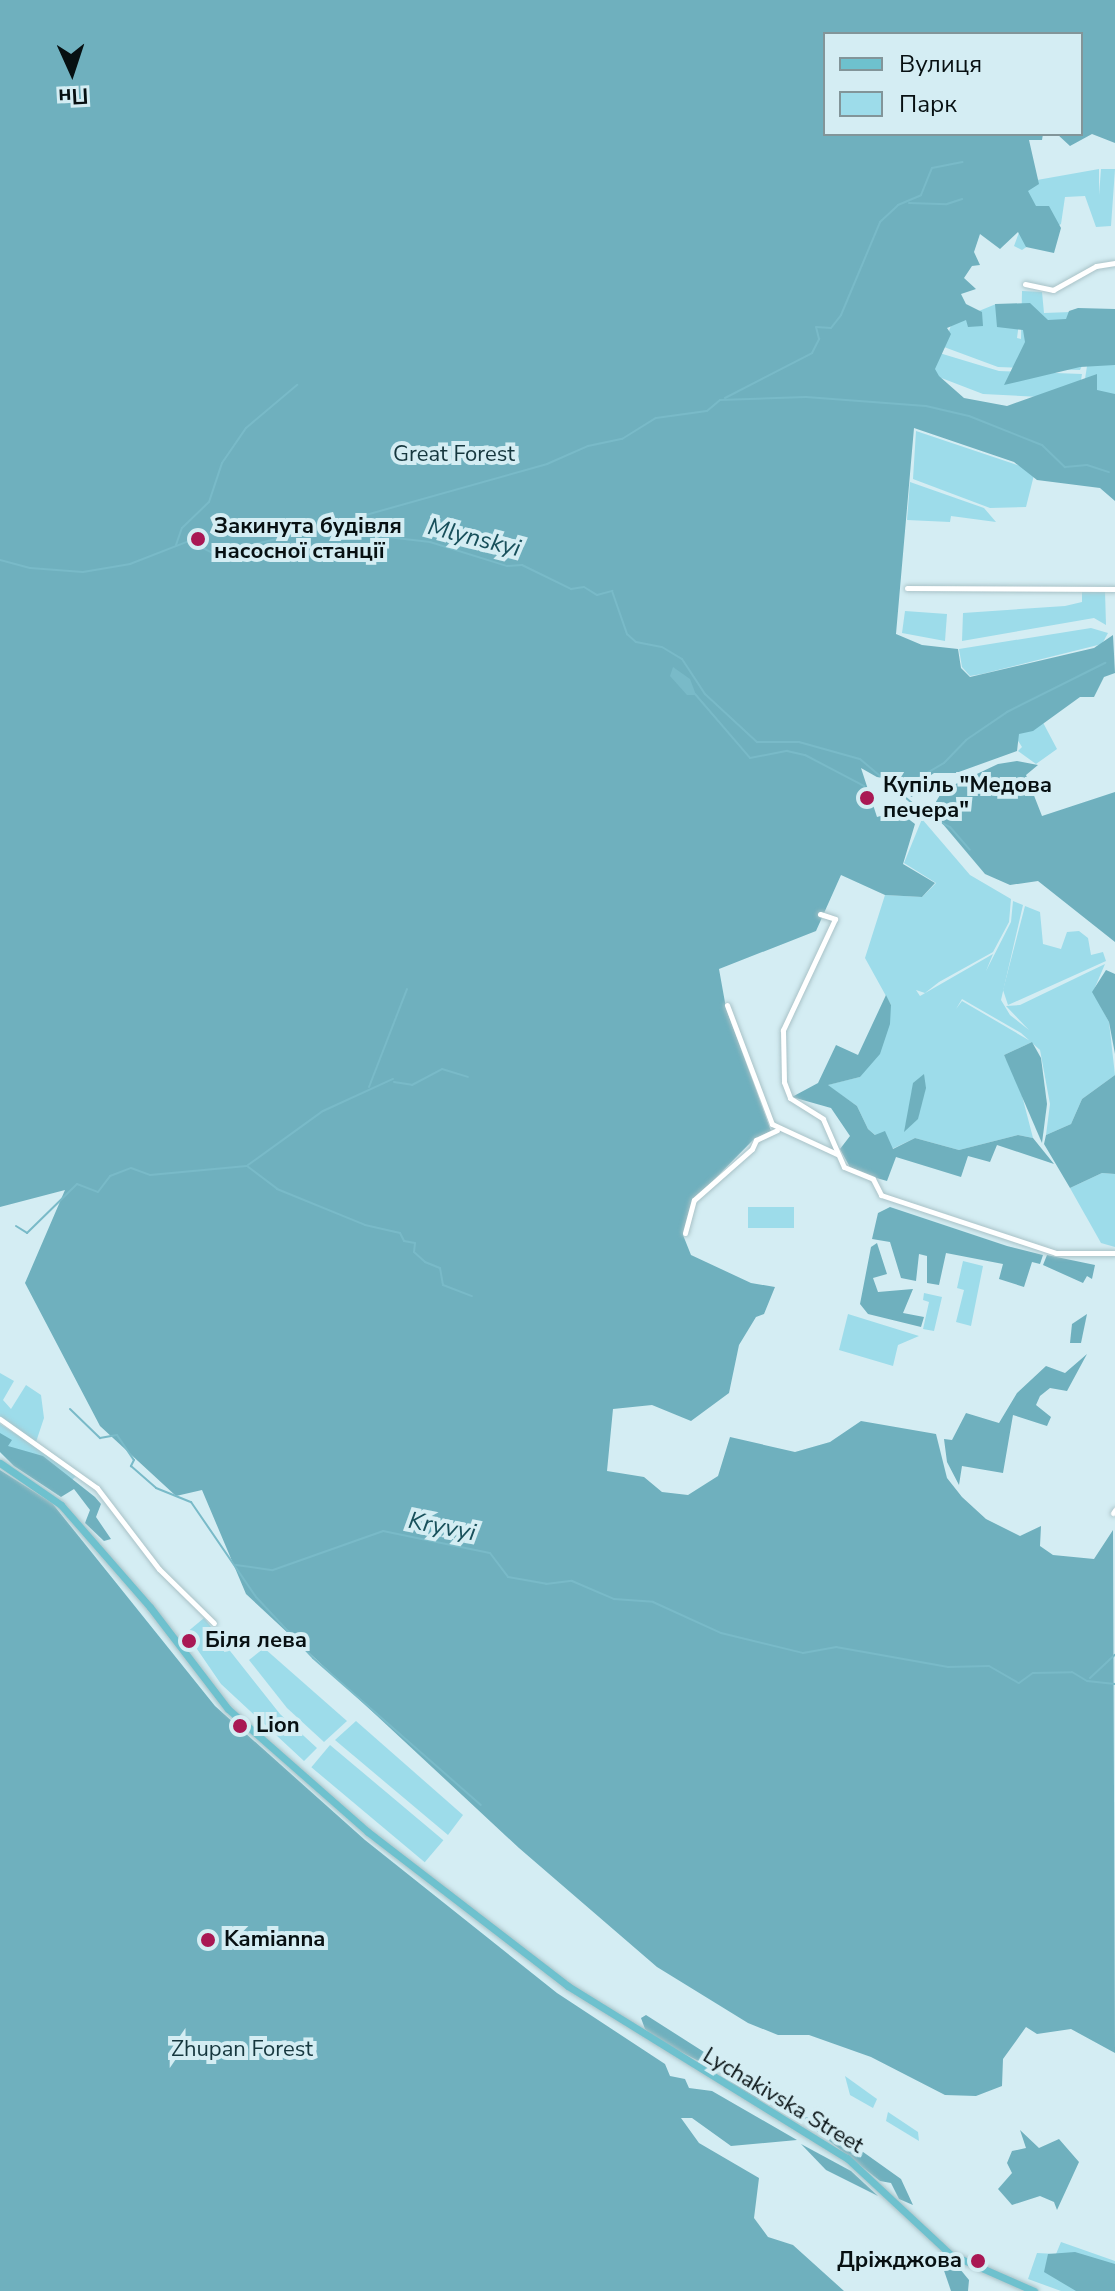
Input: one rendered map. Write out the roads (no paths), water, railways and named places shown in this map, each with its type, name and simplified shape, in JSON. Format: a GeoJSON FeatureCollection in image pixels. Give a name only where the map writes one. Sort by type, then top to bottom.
{"type":"FeatureCollection","features":[{"type":"Feature","properties":{"kind":"main road","name":"Lychakivska Street"},"geometry":{"type":"LineString","coordinates":[[0,1463],[67,1511],[182,1646],[222,1702],[270,1749],[464,1908],[587,1999],[847,2158],[950,2254],[1034,2291]]}},
{"type":"Feature","properties":{"kind":"street"},"geometry":{"type":"LineString","coordinates":[[1025,284],[1053,290],[1096,266],[1115,263]]}},
{"type":"Feature","properties":{"kind":"street"},"geometry":{"type":"LineString","coordinates":[[907,588],[1115,589]]}},
{"type":"Feature","properties":{"kind":"street"},"geometry":{"type":"LineString","coordinates":[[820,914],[835,919],[783,1030],[784,1082],[790,1098],[823,1119],[847,1170],[873,1179],[879,1194],[910,1207],[1056,1253],[1115,1253]]}},
{"type":"Feature","properties":{"kind":"street"},"geometry":{"type":"LineString","coordinates":[[727,1005],[777,1130],[838,1155]]}},
{"type":"Feature","properties":{"kind":"street"},"geometry":{"type":"LineString","coordinates":[[685,1233],[694,1200],[752,1149],[756,1140],[777,1130]]}},
{"type":"Feature","properties":{"kind":"street"},"geometry":{"type":"LineString","coordinates":[[0,1419],[97,1488],[157,1567],[214,1623]]}},
{"type":"Feature","properties":{"kind":"waterway"},"geometry":{"type":"LineString","coordinates":[[725,398],[812,353],[819,339],[816,327],[831,328],[841,315],[880,222],[898,205],[921,195],[932,168],[962,162]]}},
{"type":"Feature","properties":{"kind":"waterway"},"geometry":{"type":"LineString","coordinates":[[909,203],[947,204],[962,199]]}},
{"type":"Feature","properties":{"kind":"waterway"},"geometry":{"type":"LineString","coordinates":[[176,545],[182,528],[209,502],[222,463],[246,428],[297,385]]}},
{"type":"Feature","properties":{"kind":"waterway"},"geometry":{"type":"LineString","coordinates":[[323,527],[547,464],[588,446],[622,439],[656,418],[707,411],[720,400],[806,397],[926,406],[969,416],[1042,445],[1065,467],[1087,465],[1109,472]]}},
{"type":"Feature","properties":{"kind":"waterway","name":"Mlynskyi"},"geometry":{"type":"LineString","coordinates":[[0,560],[30,568],[83,572],[130,564],[189,541],[214,554],[318,529],[430,542],[507,566],[522,565],[571,589],[584,587],[597,595],[612,591],[627,634],[636,642],[662,647],[682,659],[705,694],[757,742],[799,742],[860,759],[919,809]]}},
{"type":"Feature","properties":{"kind":"waterway"},"geometry":{"type":"LineString","coordinates":[[898,790],[944,763],[966,740],[1007,712],[1105,663]]}},
{"type":"Feature","properties":{"kind":"waterway","name":"Mlynskyi"},"geometry":{"type":"LineString","coordinates":[[695,694],[750,758],[787,751],[805,755],[864,786],[866,803]]}},
{"type":"Feature","properties":{"kind":"waterway","name":"Mlynskyi"},"geometry":{"type":"LineString","coordinates":[[863,796],[867,798]]}},
{"type":"Feature","properties":{"kind":"waterway","name":"Mlynskyi"},"geometry":{"type":"LineString","coordinates":[[928,815],[950,827],[970,850]]}},
{"type":"Feature","properties":{"kind":"waterway"},"geometry":{"type":"LineString","coordinates":[[369,1087],[407,989]]}},
{"type":"Feature","properties":{"kind":"waterway"},"geometry":{"type":"LineString","coordinates":[[394,1082],[412,1085],[442,1069],[468,1077]]}},
{"type":"Feature","properties":{"kind":"waterway"},"geometry":{"type":"LineString","coordinates":[[248,1165],[323,1111],[393,1079]]}},
{"type":"Feature","properties":{"kind":"waterway"},"geometry":{"type":"LineString","coordinates":[[16,1226],[27,1233],[77,1184],[98,1192],[110,1176],[131,1168],[150,1175],[247,1166],[277,1189],[365,1225],[400,1233],[404,1241],[415,1243],[414,1252],[425,1262],[440,1268],[443,1285],[472,1296]]}},
{"type":"Feature","properties":{"kind":"waterway"},"geometry":{"type":"LineString","coordinates":[[70,1409],[100,1438],[117,1435],[134,1460],[131,1466],[156,1488],[191,1502],[256,1597],[313,1658],[481,1805]]}},
{"type":"Feature","properties":{"kind":"waterway","name":"Kryvyi"},"geometry":{"type":"LineString","coordinates":[[236,1565],[273,1570],[383,1531],[490,1553],[508,1577],[546,1584],[572,1581],[614,1599],[653,1602],[721,1633],[803,1653],[836,1647],[948,1667],[989,1666],[1019,1683],[1033,1673],[1072,1672],[1087,1681],[1115,1684]]}},
{"type":"Feature","properties":{"kind":"waterway"},"geometry":{"type":"LineString","coordinates":[[1090,1678],[1115,1655]]}},
{"type":"Feature","properties":{"kind":"place","name":"Закинута будівля насосної станції"},"geometry":{"type":"Point","coordinates":[198,539]}},
{"type":"Feature","properties":{"kind":"place","name":"Купіль \"Медова печера\""},"geometry":{"type":"Point","coordinates":[867,798]}},
{"type":"Feature","properties":{"kind":"place","name":"Бiля лева"},"geometry":{"type":"Point","coordinates":[189,1641]}},
{"type":"Feature","properties":{"kind":"place","name":"Lion"},"geometry":{"type":"Point","coordinates":[240,1726]}},
{"type":"Feature","properties":{"kind":"place","name":"Kamianna"},"geometry":{"type":"Point","coordinates":[208,1940]}},
{"type":"Feature","properties":{"kind":"place","name":"Дріжджова"},"geometry":{"type":"Point","coordinates":[978,2261]}},
{"type":"Feature","properties":{"kind":"park label","name":"Great Forest"},"geometry":{"type":"Point","coordinates":[454,455]}},
{"type":"Feature","properties":{"kind":"park label","name":"Zhupan Forest"},"geometry":{"type":"Point","coordinates":[242,2050]}}]}
